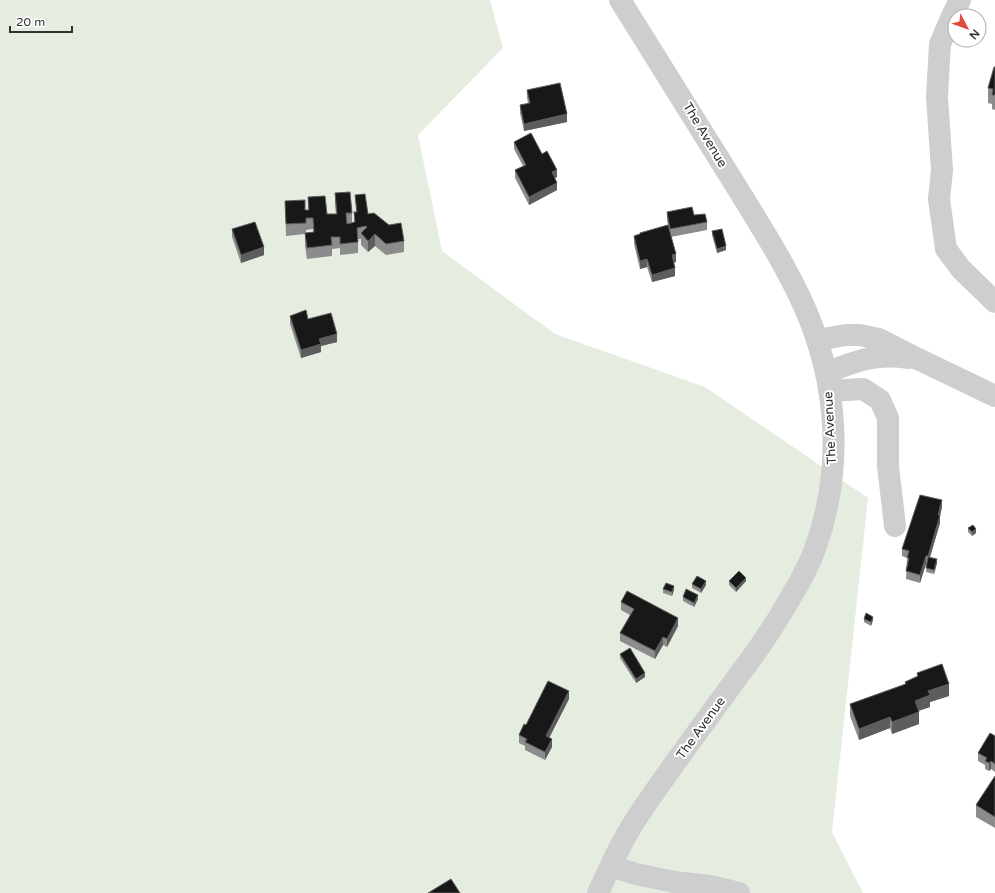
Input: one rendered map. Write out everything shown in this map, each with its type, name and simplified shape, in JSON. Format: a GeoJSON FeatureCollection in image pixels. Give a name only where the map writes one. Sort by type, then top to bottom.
{"type":"FeatureCollection","features":[{"type":"Feature","properties":{"kind":"street","name":"The Avenue"},"geometry":{"type":"LineString","coordinates":[[598,893],[637,818],[781,614],[814,552],[824,521],[834,463],[833,424],[827,382],[817,340],[804,306],[787,272],[688,106],[620,0]]}},
{"type":"Feature","properties":{"kind":"street"},"geometry":{"type":"LineString","coordinates":[[960,0],[940,44],[937,97],[942,170],[938,199],[946,249],[961,269],[995,302]]}},
{"type":"Feature","properties":{"kind":"street"},"geometry":{"type":"LineString","coordinates":[[817,340],[846,335],[860,335],[879,339],[995,396]]}},
{"type":"Feature","properties":{"kind":"street"},"geometry":{"type":"LineString","coordinates":[[827,382],[872,357],[891,355],[916,358]]}},
{"type":"Feature","properties":{"kind":"street"},"geometry":{"type":"LineString","coordinates":[[827,382],[863,390],[880,400],[888,418],[888,466],[896,526]]}},
{"type":"Feature","properties":{"kind":"street"},"geometry":{"type":"LineString","coordinates":[[611,866],[636,874],[674,882],[710,886],[739,893]]}},
{"type":"Feature","properties":{"kind":"shaded area"},"geometry":{"type":"Polygon","coordinates":[[[0,0],[490,0],[503,48],[418,135],[442,251],[555,334],[705,387],[868,498],[832,832],[863,893],[0,893],[0,0]]]}},
{"type":"Feature","properties":{"kind":"building"},"geometry":{"type":"Polygon","coordinates":[[[994,67],[995,95],[992,95],[993,89],[988,88],[994,67]]]}},
{"type":"Feature","properties":{"kind":"building"},"geometry":{"type":"Polygon","coordinates":[[[560,83],[567,114],[524,124],[520,105],[530,103],[527,90],[560,83]]]}},
{"type":"Feature","properties":{"kind":"building"},"geometry":{"type":"Polygon","coordinates":[[[531,133],[542,154],[547,151],[557,170],[552,172],[557,183],[529,197],[515,170],[526,165],[514,142],[531,133]]]}},
{"type":"Feature","properties":{"kind":"building"},"geometry":{"type":"Polygon","coordinates":[[[350,192],[352,213],[346,213],[347,224],[355,222],[354,212],[357,212],[355,195],[365,194],[368,214],[374,213],[389,225],[401,223],[404,241],[386,244],[375,234],[368,241],[361,233],[367,227],[366,226],[357,228],[358,242],[340,244],[340,237],[331,237],[332,245],[307,248],[305,233],[314,232],[313,218],[306,218],[306,223],[286,224],[285,201],[305,200],[305,210],[309,210],[308,197],[325,196],[327,214],[337,214],[335,193],[350,192]]]}},
{"type":"Feature","properties":{"kind":"building"},"geometry":{"type":"Polygon","coordinates":[[[692,207],[694,215],[705,214],[707,222],[670,229],[667,212],[692,207]]]}},
{"type":"Feature","properties":{"kind":"building"},"geometry":{"type":"Polygon","coordinates":[[[255,222],[264,247],[241,255],[232,229],[255,222]]]}},
{"type":"Feature","properties":{"kind":"building"},"geometry":{"type":"Polygon","coordinates":[[[668,225],[676,254],[672,255],[675,268],[652,275],[647,259],[640,261],[634,236],[668,225]]]}},
{"type":"Feature","properties":{"kind":"building"},"geometry":{"type":"Polygon","coordinates":[[[722,229],[726,246],[717,249],[712,231],[722,229]]]}},
{"type":"Feature","properties":{"kind":"building"},"geometry":{"type":"Polygon","coordinates":[[[306,310],[308,319],[331,313],[337,334],[319,339],[321,344],[301,350],[290,316],[306,310]]]}},
{"type":"Feature","properties":{"kind":"building"},"geometry":{"type":"Polygon","coordinates":[[[920,495],[942,500],[938,515],[940,515],[928,556],[926,556],[920,575],[906,571],[909,551],[902,549],[920,495]]]}},
{"type":"Feature","properties":{"kind":"building"},"geometry":{"type":"Polygon","coordinates":[[[973,525],[976,529],[972,532],[968,528],[973,525]]]}},
{"type":"Feature","properties":{"kind":"building"},"geometry":{"type":"Polygon","coordinates":[[[928,557],[937,559],[934,570],[926,568],[928,557]]]}},
{"type":"Feature","properties":{"kind":"building"},"geometry":{"type":"Polygon","coordinates":[[[739,571],[746,578],[736,588],[729,581],[739,571]]]}},
{"type":"Feature","properties":{"kind":"building"},"geometry":{"type":"Polygon","coordinates":[[[697,576],[706,581],[701,589],[692,584],[697,576]]]}},
{"type":"Feature","properties":{"kind":"building"},"geometry":{"type":"Polygon","coordinates":[[[666,583],[674,586],[672,592],[663,589],[666,583]]]}},
{"type":"Feature","properties":{"kind":"building"},"geometry":{"type":"Polygon","coordinates":[[[686,589],[698,595],[694,603],[683,597],[686,589]]]}},
{"type":"Feature","properties":{"kind":"building"},"geometry":{"type":"Polygon","coordinates":[[[627,591],[678,618],[667,639],[663,637],[655,651],[620,633],[634,609],[621,602],[627,591]]]}},
{"type":"Feature","properties":{"kind":"building"},"geometry":{"type":"Polygon","coordinates":[[[866,613],[873,617],[871,622],[864,619],[866,613]]]}},
{"type":"Feature","properties":{"kind":"building"},"geometry":{"type":"Polygon","coordinates":[[[630,648],[645,673],[636,679],[620,654],[630,648]]]}},
{"type":"Feature","properties":{"kind":"building"},"geometry":{"type":"Polygon","coordinates":[[[942,664],[949,684],[928,691],[930,695],[915,701],[919,712],[892,722],[890,717],[859,729],[850,704],[906,684],[905,682],[918,676],[917,673],[942,664]]]}},
{"type":"Feature","properties":{"kind":"building"},"geometry":{"type":"Polygon","coordinates":[[[548,681],[569,691],[546,736],[552,739],[545,752],[525,742],[527,739],[519,735],[524,724],[526,725],[548,681]]]}},
{"type":"Feature","properties":{"kind":"building"},"geometry":{"type":"Polygon","coordinates":[[[990,733],[995,736],[995,764],[991,761],[989,763],[985,761],[987,758],[978,753],[990,733]]]}},
{"type":"Feature","properties":{"kind":"building"},"geometry":{"type":"Polygon","coordinates":[[[995,776],[995,817],[976,805],[995,776]]]}},
{"type":"Feature","properties":{"kind":"building"},"geometry":{"type":"Polygon","coordinates":[[[451,879],[460,893],[428,893],[451,879]]]}}]}
